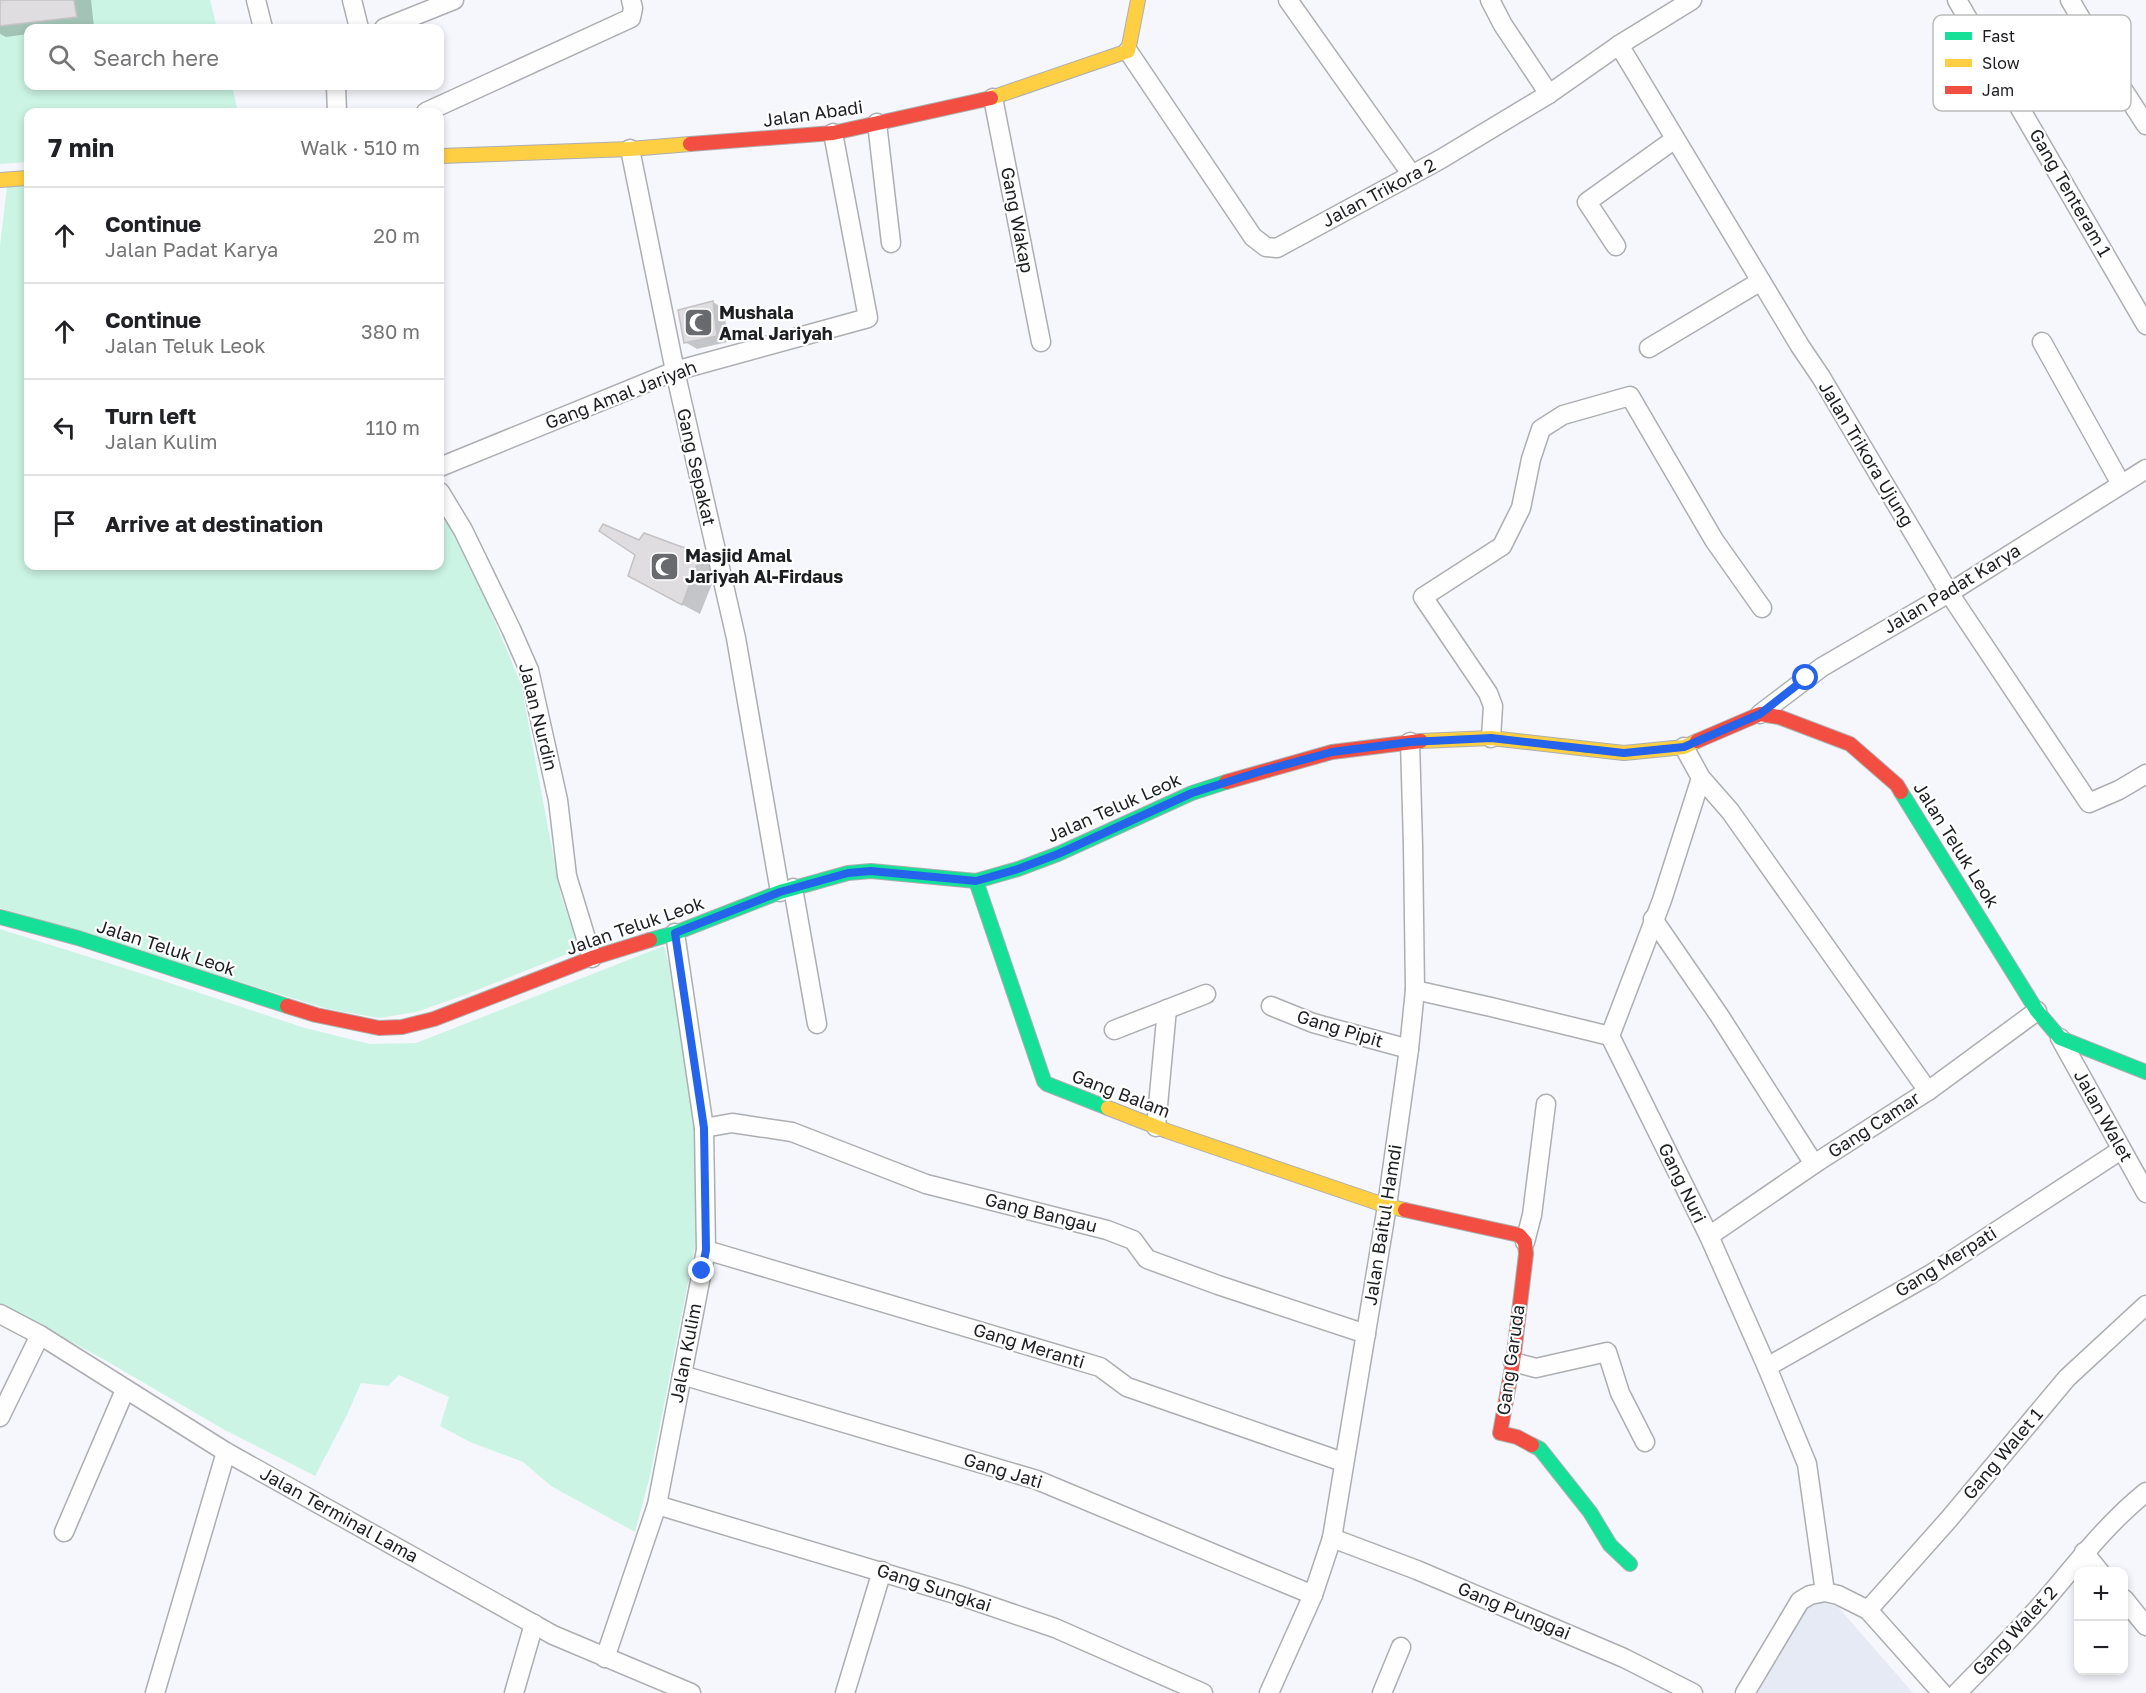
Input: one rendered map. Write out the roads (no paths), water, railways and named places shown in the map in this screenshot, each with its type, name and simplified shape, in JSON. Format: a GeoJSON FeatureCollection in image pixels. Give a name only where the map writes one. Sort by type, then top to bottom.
{"type":"FeatureCollection","features":[{"type":"Feature","properties":{"kind":"street"},"geometry":{"type":"LineString","coordinates":[[256,0],[262,24]]}},
{"type":"Feature","properties":{"kind":"street"},"geometry":{"type":"LineString","coordinates":[[352,0],[357,24]]}},
{"type":"Feature","properties":{"kind":"street"},"geometry":{"type":"LineString","coordinates":[[435,108],[631,18],[633,8],[631,0]]}},
{"type":"Feature","properties":{"kind":"street"},"geometry":{"type":"LineString","coordinates":[[1128,51],[1138,0]]}},
{"type":"Feature","properties":{"kind":"street"},"geometry":{"type":"LineString","coordinates":[[1288,0],[1412,176]]}},
{"type":"Feature","properties":{"kind":"street"},"geometry":{"type":"LineString","coordinates":[[1490,0],[1503,25],[1549,94]]}},
{"type":"Feature","properties":{"kind":"street","name":"Gang Tenteram 1"},"geometry":{"type":"LineString","coordinates":[[1957,0],[1966,15]]}},
{"type":"Feature","properties":{"kind":"street"},"geometry":{"type":"LineString","coordinates":[[2070,0],[2079,15]]}},
{"type":"Feature","properties":{"kind":"street"},"geometry":{"type":"LineString","coordinates":[[393,24],[448,1]]}},
{"type":"Feature","properties":{"kind":"street","name":"Jalan Trikora 2"},"geometry":{"type":"LineString","coordinates":[[1128,51],[1253,237],[1266,248],[1277,248],[1412,176],[1549,94],[1680,3]]}},
{"type":"Feature","properties":{"kind":"street","name":"Jalan Trikora Ujung"},"geometry":{"type":"LineString","coordinates":[[1619,45],[1821,377],[1948,593],[2090,803],[2146,774]]}},
{"type":"Feature","properties":{"kind":"street","name":"Jalan Abadi"},"geometry":{"type":"LineString","coordinates":[[444,156],[630,149],[833,133],[993,98],[1128,51]]}},
{"type":"Feature","properties":{"kind":"street"},"geometry":{"type":"LineString","coordinates":[[336,90],[337,108]]}},
{"type":"Feature","properties":{"kind":"street","name":"Gang Wakap"},"geometry":{"type":"LineString","coordinates":[[993,98],[1041,342]]}},
{"type":"Feature","properties":{"kind":"street"},"geometry":{"type":"LineString","coordinates":[[2131,102],[2146,125]]}},
{"type":"Feature","properties":{"kind":"street","name":"Gang Tenteram 1"},"geometry":{"type":"LineString","coordinates":[[2022,111],[2146,325]]}},
{"type":"Feature","properties":{"kind":"street"},"geometry":{"type":"LineString","coordinates":[[878,123],[891,243]]}},
{"type":"Feature","properties":{"kind":"street","name":"Gang Amal Jariyah"},"geometry":{"type":"LineString","coordinates":[[444,466],[675,371],[868,318],[833,133]]}},
{"type":"Feature","properties":{"kind":"street"},"geometry":{"type":"LineString","coordinates":[[1616,246],[1587,202],[1675,139]]}},
{"type":"Feature","properties":{"kind":"street","name":"Gang Sepakat"},"geometry":{"type":"LineString","coordinates":[[630,149],[675,371],[736,638],[786,890],[817,1024]]}},
{"type":"Feature","properties":{"kind":"street"},"geometry":{"type":"LineString","coordinates":[[0,180],[24,178]]}},
{"type":"Feature","properties":{"kind":"street"},"geometry":{"type":"LineString","coordinates":[[1649,348],[1761,281]]}},
{"type":"Feature","properties":{"kind":"street"},"geometry":{"type":"LineString","coordinates":[[2042,342],[2121,484]]}},
{"type":"Feature","properties":{"kind":"street"},"geometry":{"type":"LineString","coordinates":[[1491,738],[1493,706],[1488,693],[1423,597],[1502,546],[1521,508],[1531,459],[1541,429],[1563,415],[1630,396],[1714,540],[1762,608]]}},
{"type":"Feature","properties":{"kind":"street","name":"Jalan Padat Karya"},"geometry":{"type":"LineString","coordinates":[[1760,714],[1822,667],[1948,593],[2146,468]]}},
{"type":"Feature","properties":{"kind":"street","name":"Jalan Nurdin"},"geometry":{"type":"LineString","coordinates":[[444,499],[463,530],[511,628],[528,670],[558,800],[567,876],[592,958]]}},
{"type":"Feature","properties":{"kind":"street","name":"Jalan Teluk Leok"},"geometry":{"type":"LineString","coordinates":[[0,917],[78,938],[316,1015],[379,1028],[402,1027],[434,1019],[592,958],[675,933],[786,890],[848,873],[871,871],[976,881],[1018,869],[1048,858],[1192,793],[1332,752],[1410,742],[1491,738],[1624,753],[1684,747],[1760,714],[1779,717],[1850,744],[1897,785],[2037,1011],[2060,1038],[2146,1072]]}},
{"type":"Feature","properties":{"kind":"street","name":"Jalan Baitul Hamdi"},"geometry":{"type":"LineString","coordinates":[[1269,1693],[1313,1595],[1332,1538],[1387,1206],[1415,990],[1410,742]]}},
{"type":"Feature","properties":{"kind":"street"},"geometry":{"type":"LineString","coordinates":[[1684,747],[1701,778],[1730,811],[1928,1090]]}},
{"type":"Feature","properties":{"kind":"street"},"geometry":{"type":"LineString","coordinates":[[1415,990],[1610,1036],[1662,900],[1701,778]]}},
{"type":"Feature","properties":{"kind":"street","name":"Gang Balam"},"geometry":{"type":"LineString","coordinates":[[976,881],[1044,1081],[1052,1087],[1156,1127],[1387,1206]]}},
{"type":"Feature","properties":{"kind":"street"},"geometry":{"type":"LineString","coordinates":[[1653,919],[1719,1015],[1814,1164]]}},
{"type":"Feature","properties":{"kind":"street","name":"Jalan Kulim"},"geometry":{"type":"LineString","coordinates":[[605,1658],[657,1505],[706,1250],[704,1128],[675,933]]}},
{"type":"Feature","properties":{"kind":"street"},"geometry":{"type":"LineString","coordinates":[[1114,1030],[1206,994]]}},
{"type":"Feature","properties":{"kind":"street","name":"Gang Pipit"},"geometry":{"type":"LineString","coordinates":[[1271,1006],[1313,1023],[1409,1050]]}},
{"type":"Feature","properties":{"kind":"street"},"geometry":{"type":"LineString","coordinates":[[1156,1127],[1167,1009]]}},
{"type":"Feature","properties":{"kind":"street","name":"Gang Camar"},"geometry":{"type":"LineString","coordinates":[[1709,1236],[1928,1090],[2037,1011]]}},
{"type":"Feature","properties":{"kind":"street","name":"Gang Nuri"},"geometry":{"type":"LineString","coordinates":[[1610,1036],[1709,1236],[1807,1464],[1825,1592]]}},
{"type":"Feature","properties":{"kind":"street","name":"Jalan Walet"},"geometry":{"type":"LineString","coordinates":[[2060,1038],[2146,1193]]}},
{"type":"Feature","properties":{"kind":"street","name":"Gang Garuda"},"geometry":{"type":"LineString","coordinates":[[1546,1104],[1532,1215],[1526,1242],[1513,1362],[1500,1433],[1517,1437],[1540,1449],[1590,1512],[1610,1545],[1630,1564]]}},
{"type":"Feature","properties":{"kind":"street","name":"Gang Bangau"},"geometry":{"type":"LineString","coordinates":[[704,1128],[732,1123],[792,1132],[926,1184],[1107,1230],[1133,1240],[1147,1259],[1366,1334]]}},
{"type":"Feature","properties":{"kind":"street","name":"Gang Merpati"},"geometry":{"type":"LineString","coordinates":[[1767,1367],[1931,1274],[2121,1150]]}},
{"type":"Feature","properties":{"kind":"street"},"geometry":{"type":"LineString","coordinates":[[1387,1206],[1518,1235],[1526,1242]]}},
{"type":"Feature","properties":{"kind":"street","name":"Gang Meranti"},"geometry":{"type":"LineString","coordinates":[[706,1250],[1100,1367],[1127,1387],[1343,1462]]}},
{"type":"Feature","properties":{"kind":"street","name":"Gang Walet 1"},"geometry":{"type":"LineString","coordinates":[[1868,1610],[1949,1519],[2067,1378],[2146,1305]]}},
{"type":"Feature","properties":{"kind":"street","name":"Jalan Terminal Lama"},"geometry":{"type":"LineString","coordinates":[[0,1314],[40,1335],[225,1452],[534,1624],[605,1658],[691,1693]]}},
{"type":"Feature","properties":{"kind":"street"},"geometry":{"type":"LineString","coordinates":[[0,1417],[40,1335]]}},
{"type":"Feature","properties":{"kind":"street"},"geometry":{"type":"LineString","coordinates":[[1513,1362],[1536,1368],[1608,1352],[1620,1393],[1645,1442]]}},
{"type":"Feature","properties":{"kind":"street","name":"Gang Jati"},"geometry":{"type":"LineString","coordinates":[[682,1375],[1037,1480],[1313,1595]]}},
{"type":"Feature","properties":{"kind":"street"},"geometry":{"type":"LineString","coordinates":[[64,1532],[125,1390]]}},
{"type":"Feature","properties":{"kind":"street"},"geometry":{"type":"LineString","coordinates":[[155,1693],[225,1452]]}},
{"type":"Feature","properties":{"kind":"street","name":"Gang Walet 2"},"geometry":{"type":"LineString","coordinates":[[1958,1693],[2038,1608],[2084,1552],[2132,1503],[2146,1492]]}},
{"type":"Feature","properties":{"kind":"street","name":"Gang Sungkai"},"geometry":{"type":"LineString","coordinates":[[657,1505],[882,1571],[1055,1628],[1203,1693]]}},
{"type":"Feature","properties":{"kind":"street","name":"Gang Punggai"},"geometry":{"type":"LineString","coordinates":[[1332,1538],[1417,1570],[1624,1658],[1693,1693]]}},
{"type":"Feature","properties":{"kind":"street"},"geometry":{"type":"LineString","coordinates":[[2084,1552],[2096,1567]]}},
{"type":"Feature","properties":{"kind":"street"},"geometry":{"type":"LineString","coordinates":[[845,1693],[882,1571]]}},
{"type":"Feature","properties":{"kind":"street"},"geometry":{"type":"LineString","coordinates":[[1745,1693],[1800,1601],[1810,1595],[1825,1592],[1838,1595],[1868,1610],[1942,1693]]}},
{"type":"Feature","properties":{"kind":"street"},"geometry":{"type":"LineString","coordinates":[[2128,1604],[2146,1626]]}},
{"type":"Feature","properties":{"kind":"street"},"geometry":{"type":"LineString","coordinates":[[513,1693],[534,1624]]}},
{"type":"Feature","properties":{"kind":"street"},"geometry":{"type":"LineString","coordinates":[[1382,1693],[1401,1647]]}},
{"type":"Feature","properties":{"kind":"place","name":"Mushala Amal Jariyah"},"geometry":{"type":"Point","coordinates":[698,323]}},
{"type":"Feature","properties":{"kind":"place","name":"Masjid Amal Jariyah Al-Firdaus"},"geometry":{"type":"Point","coordinates":[664,566]}}]}
